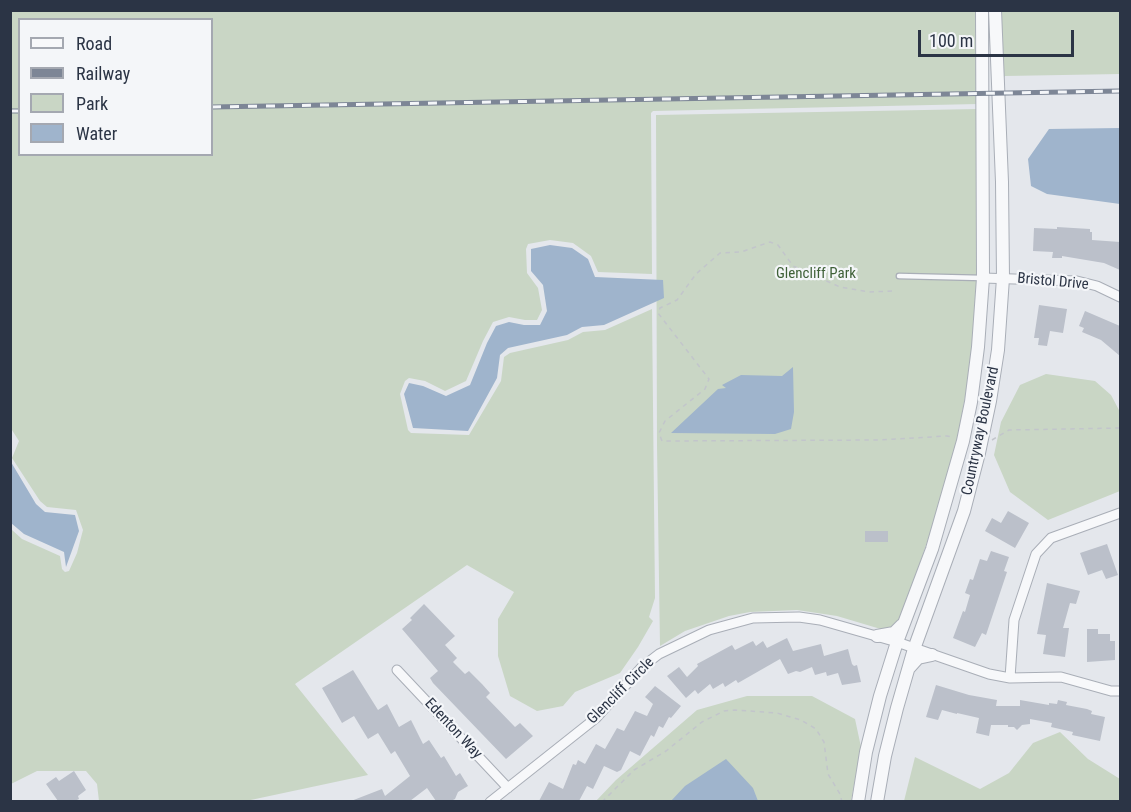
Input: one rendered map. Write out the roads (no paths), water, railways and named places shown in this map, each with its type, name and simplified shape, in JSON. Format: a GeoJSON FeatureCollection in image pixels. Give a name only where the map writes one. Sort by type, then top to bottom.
{"type":"FeatureCollection","features":[{"type":"Feature","properties":{"kind":"street","name":"Countryway Boulevard"},"geometry":{"type":"LineString","coordinates":[[877,801],[885,756],[909,669],[904,621],[937,532],[963,441],[978,347],[983,278],[982,10]]}},
{"type":"Feature","properties":{"kind":"street","name":"Countryway Boulevard"},"geometry":{"type":"LineString","coordinates":[[858,801],[866,752],[890,663],[922,629],[964,510],[982,441],[998,350],[1004,279],[995,10]]}},
{"type":"Feature","properties":{"kind":"street","name":"Bristol Drive"},"geometry":{"type":"LineString","coordinates":[[983,278],[1077,281],[1097,286],[1120,297]]}},
{"type":"Feature","properties":{"kind":"street"},"geometry":{"type":"LineString","coordinates":[[1011,678],[1014,620],[1036,554],[1051,538],[1120,513]]}},
{"type":"Feature","properties":{"kind":"street"},"geometry":{"type":"LineString","coordinates":[[885,756],[884,744],[903,669],[910,624],[936,549],[937,532]]}},
{"type":"Feature","properties":{"kind":"street","name":"Glencliff Circle"},"geometry":{"type":"LineString","coordinates":[[490,801],[596,718],[642,667],[659,654],[698,634],[731,623],[775,616],[820,620],[906,645],[989,674],[1011,678],[1061,677],[1111,691],[1120,691]]}},
{"type":"Feature","properties":{"kind":"street"},"geometry":{"type":"LineString","coordinates":[[877,636],[894,633],[904,621]]}},
{"type":"Feature","properties":{"kind":"street"},"geometry":{"type":"LineString","coordinates":[[909,669],[916,660],[932,655],[922,644],[922,629]]}},
{"type":"Feature","properties":{"kind":"street"},"geometry":{"type":"LineString","coordinates":[[877,636],[888,645],[890,663]]}},
{"type":"Feature","properties":{"kind":"street","name":"Edenton Way"},"geometry":{"type":"LineString","coordinates":[[397,670],[508,788]]}},
{"type":"Feature","properties":{"kind":"lane"},"geometry":{"type":"LineString","coordinates":[[899,276],[983,278]]}},
{"type":"Feature","properties":{"kind":"water"},"geometry":{"type":"Polygon","coordinates":[[[1120,128],[1120,204],[1047,194],[1031,186],[1028,159],[1049,129],[1120,128]]]}},
{"type":"Feature","properties":{"kind":"water"},"geometry":{"type":"Polygon","coordinates":[[[550,245],[572,248],[588,259],[595,277],[663,280],[664,298],[604,325],[582,327],[567,335],[508,348],[500,355],[497,378],[468,431],[413,428],[404,394],[409,383],[423,386],[446,396],[470,385],[496,326],[509,322],[540,325],[547,311],[543,285],[531,271],[531,249],[550,245]]]}},
{"type":"Feature","properties":{"kind":"water"},"geometry":{"type":"Polygon","coordinates":[[[793,367],[794,412],[791,429],[775,434],[671,433],[718,389],[726,388],[722,385],[741,375],[782,376],[793,367]]]}},
{"type":"Feature","properties":{"kind":"water"},"geometry":{"type":"Polygon","coordinates":[[[11,462],[36,504],[45,512],[75,515],[79,531],[66,567],[64,552],[24,534],[11,523],[11,462]]]}},
{"type":"Feature","properties":{"kind":"water"},"geometry":{"type":"Polygon","coordinates":[[[726,759],[753,788],[758,801],[671,801],[685,786],[726,759]]]}},
{"type":"Feature","properties":{"kind":"railway"},"geometry":{"type":"LineString","coordinates":[[213,107],[1120,91]]}},
{"type":"Feature","properties":{"kind":"railway"},"geometry":{"type":"LineString","coordinates":[[10,111],[18,111]]}},
{"type":"Feature","properties":{"kind":"park label","name":"Glencliff Park"},"geometry":{"type":"Point","coordinates":[816,274]}}]}
